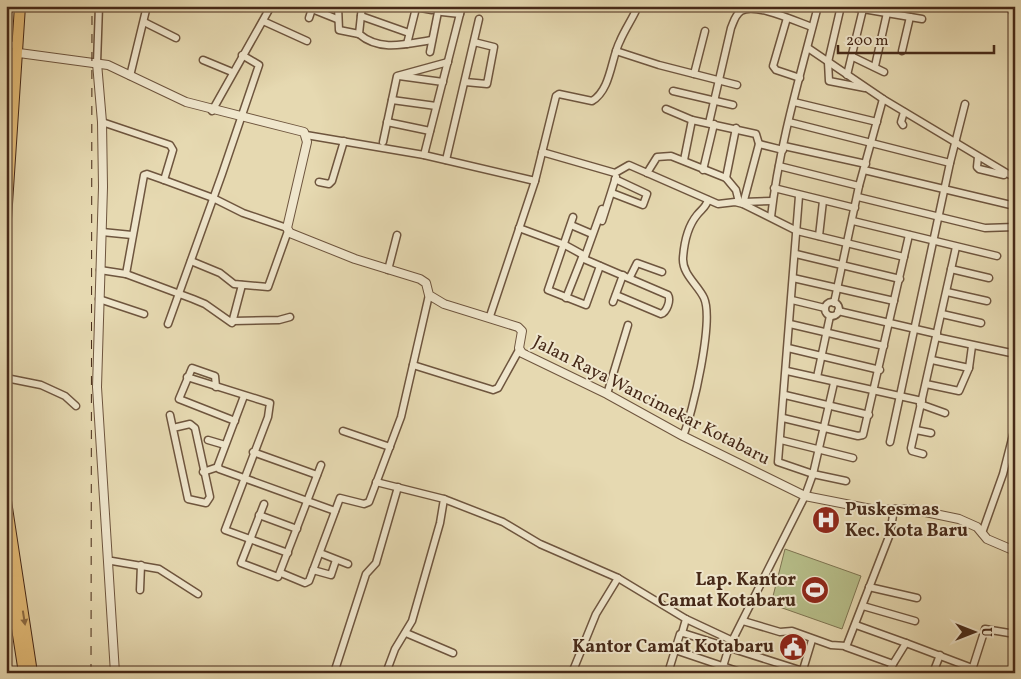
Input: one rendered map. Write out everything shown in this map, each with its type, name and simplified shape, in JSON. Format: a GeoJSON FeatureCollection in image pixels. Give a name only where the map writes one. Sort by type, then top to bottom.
{"type":"FeatureCollection","features":[{"type":"Feature","properties":{"kind":"highway"},"geometry":{"type":"LineString","coordinates":[[6,152],[16,6]]}},
{"type":"Feature","properties":{"kind":"highway"},"geometry":{"type":"LineString","coordinates":[[6,219],[13,48],[20,6]]}},
{"type":"Feature","properties":{"kind":"highway"},"geometry":{"type":"LineString","coordinates":[[6,501],[32,673]]}},
{"type":"Feature","properties":{"kind":"highway"},"geometry":{"type":"LineString","coordinates":[[6,558],[24,673]]}},
{"type":"Feature","properties":{"kind":"street"},"geometry":{"type":"LineString","coordinates":[[99,6],[97,63],[102,122],[102,232],[97,387],[114,673]]}},
{"type":"Feature","properties":{"kind":"street"},"geometry":{"type":"LineString","coordinates":[[130,76],[147,6]]}},
{"type":"Feature","properties":{"kind":"street"},"geometry":{"type":"LineString","coordinates":[[212,111],[270,6]]}},
{"type":"Feature","properties":{"kind":"street"},"geometry":{"type":"LineString","coordinates":[[338,6],[337,19],[339,30],[359,34],[377,44],[391,46],[432,40]]}},
{"type":"Feature","properties":{"kind":"street"},"geometry":{"type":"LineString","coordinates":[[359,34],[362,6]]}},
{"type":"Feature","properties":{"kind":"street"},"geometry":{"type":"LineString","coordinates":[[427,6],[442,9]]}},
{"type":"Feature","properties":{"kind":"street"},"geometry":{"type":"LineString","coordinates":[[407,44],[413,7],[462,10],[501,6]]}},
{"type":"Feature","properties":{"kind":"street"},"geometry":{"type":"LineString","coordinates":[[490,316],[535,181],[556,96],[559,94],[592,100],[597,98],[616,51],[638,6]]}},
{"type":"Feature","properties":{"kind":"street"},"geometry":{"type":"LineString","coordinates":[[841,6],[828,62],[830,82],[868,88]]}},
{"type":"Feature","properties":{"kind":"street"},"geometry":{"type":"LineString","coordinates":[[846,6],[922,19]]}},
{"type":"Feature","properties":{"kind":"street"},"geometry":{"type":"LineString","coordinates":[[1010,6],[1015,15]]}},
{"type":"Feature","properties":{"kind":"street"},"geometry":{"type":"LineString","coordinates":[[771,217],[774,188],[817,7]]}},
{"type":"Feature","properties":{"kind":"street"},"geometry":{"type":"LineString","coordinates":[[309,18],[313,8],[337,19]]}},
{"type":"Feature","properties":{"kind":"street"},"geometry":{"type":"LineString","coordinates":[[703,170],[712,123],[714,100],[736,16],[747,9],[764,8],[812,27]]}},
{"type":"Feature","properties":{"kind":"street"},"geometry":{"type":"LineString","coordinates":[[847,75],[853,57],[863,8]]}},
{"type":"Feature","properties":{"kind":"street"},"geometry":{"type":"LineString","coordinates":[[430,52],[442,9]]}},
{"type":"Feature","properties":{"kind":"street"},"geometry":{"type":"LineString","coordinates":[[424,155],[462,10]]}},
{"type":"Feature","properties":{"kind":"street"},"geometry":{"type":"LineString","coordinates":[[875,66],[887,13]]}},
{"type":"Feature","properties":{"kind":"street"},"geometry":{"type":"LineString","coordinates":[[361,16],[409,33]]}},
{"type":"Feature","properties":{"kind":"street"},"geometry":{"type":"LineString","coordinates":[[902,51],[910,16]]}},
{"type":"Feature","properties":{"kind":"street"},"geometry":{"type":"LineString","coordinates":[[446,160],[479,18]]}},
{"type":"Feature","properties":{"kind":"street"},"geometry":{"type":"LineString","coordinates":[[787,18],[773,66],[776,70],[800,78]]}},
{"type":"Feature","properties":{"kind":"street"},"geometry":{"type":"LineString","coordinates":[[263,21],[307,41]]}},
{"type":"Feature","properties":{"kind":"street"},"geometry":{"type":"LineString","coordinates":[[144,22],[176,38]]}},
{"type":"Feature","properties":{"kind":"street"},"geometry":{"type":"LineString","coordinates":[[694,74],[705,31]]}},
{"type":"Feature","properties":{"kind":"street"},"geometry":{"type":"LineString","coordinates":[[465,82],[487,84],[494,47],[474,42]]}},
{"type":"Feature","properties":{"kind":"street"},"geometry":{"type":"LineString","coordinates":[[13,48],[120,69],[169,96],[212,111],[306,135],[424,155],[535,181]]}},
{"type":"Feature","properties":{"kind":"street"},"geometry":{"type":"LineString","coordinates":[[808,48],[883,99],[1011,177]]}},
{"type":"Feature","properties":{"kind":"street"},"geometry":{"type":"LineString","coordinates":[[616,51],[737,85]]}},
{"type":"Feature","properties":{"kind":"street"},"geometry":{"type":"LineString","coordinates":[[168,324],[259,65],[242,55]]}},
{"type":"Feature","properties":{"kind":"street"},"geometry":{"type":"LineString","coordinates":[[853,57],[884,72]]}},
{"type":"Feature","properties":{"kind":"street"},"geometry":{"type":"LineString","coordinates":[[203,60],[232,72]]}},
{"type":"Feature","properties":{"kind":"street"},"geometry":{"type":"LineString","coordinates":[[397,76],[448,62]]}},
{"type":"Feature","properties":{"kind":"street"},"geometry":{"type":"LineString","coordinates":[[397,76],[442,82]]}},
{"type":"Feature","properties":{"kind":"street"},"geometry":{"type":"LineString","coordinates":[[383,142],[397,76]]}},
{"type":"Feature","properties":{"kind":"street"},"geometry":{"type":"LineString","coordinates":[[673,91],[733,105]]}},
{"type":"Feature","properties":{"kind":"street"},"geometry":{"type":"LineString","coordinates":[[838,311],[834,303],[837,288],[860,186],[883,99]]}},
{"type":"Feature","properties":{"kind":"street"},"geometry":{"type":"LineString","coordinates":[[392,100],[436,106]]}},
{"type":"Feature","properties":{"kind":"street"},"geometry":{"type":"LineString","coordinates":[[794,102],[877,122]]}},
{"type":"Feature","properties":{"kind":"street"},"geometry":{"type":"LineString","coordinates":[[890,442],[944,189],[965,104]]}},
{"type":"Feature","properties":{"kind":"street"},"geometry":{"type":"LineString","coordinates":[[666,109],[692,120],[736,128],[756,134],[759,144],[742,203]]}},
{"type":"Feature","properties":{"kind":"street"},"geometry":{"type":"LineString","coordinates":[[902,125],[904,112]]}},
{"type":"Feature","properties":{"kind":"street"},"geometry":{"type":"LineString","coordinates":[[684,160],[692,120]]}},
{"type":"Feature","properties":{"kind":"street"},"geometry":{"type":"LineString","coordinates":[[102,122],[170,145],[172,150],[164,180]]}},
{"type":"Feature","properties":{"kind":"street"},"geometry":{"type":"LineString","coordinates":[[387,122],[430,131]]}},
{"type":"Feature","properties":{"kind":"street"},"geometry":{"type":"LineString","coordinates":[[789,122],[950,163]]}},
{"type":"Feature","properties":{"kind":"street"},"geometry":{"type":"LineString","coordinates":[[726,178],[736,128]]}},
{"type":"Feature","properties":{"kind":"street"},"geometry":{"type":"LineString","coordinates":[[191,261],[220,273],[234,284],[269,286],[287,229],[307,142],[306,135]]}},
{"type":"Feature","properties":{"kind":"street"},"geometry":{"type":"LineString","coordinates":[[320,182],[329,184],[332,181],[344,141]]}},
{"type":"Feature","properties":{"kind":"street"},"geometry":{"type":"LineString","coordinates":[[759,144],[865,167],[1015,206]]}},
{"type":"Feature","properties":{"kind":"street"},"geometry":{"type":"LineString","coordinates":[[542,152],[616,176],[647,194],[647,198],[643,205],[612,193]]}},
{"type":"Feature","properties":{"kind":"street"},"geometry":{"type":"LineString","coordinates":[[647,173],[657,157],[668,155],[684,160],[703,170],[726,178],[736,190],[742,203],[797,231],[904,257]]}},
{"type":"Feature","properties":{"kind":"street"},"geometry":{"type":"LineString","coordinates":[[602,221],[616,176],[624,167],[629,165],[708,200],[724,205],[772,201]]}},
{"type":"Feature","properties":{"kind":"street"},"geometry":{"type":"LineString","coordinates":[[779,166],[860,186]]}},
{"type":"Feature","properties":{"kind":"street"},"geometry":{"type":"LineString","coordinates":[[126,274],[144,175],[147,174],[213,198],[243,213],[287,229]]}},
{"type":"Feature","properties":{"kind":"street"},"geometry":{"type":"LineString","coordinates":[[774,188],[799,196],[855,208]]}},
{"type":"Feature","properties":{"kind":"street"},"geometry":{"type":"LineString","coordinates":[[799,196],[787,371],[780,440],[780,463],[846,482]]}},
{"type":"Feature","properties":{"kind":"street"},"geometry":{"type":"LineString","coordinates":[[858,197],[985,228],[1015,227]]}},
{"type":"Feature","properties":{"kind":"street"},"geometry":{"type":"LineString","coordinates":[[683,436],[696,394],[707,320],[704,299],[686,269],[683,256],[686,239],[691,227],[708,200]]}},
{"type":"Feature","properties":{"kind":"street"},"geometry":{"type":"LineString","coordinates":[[819,236],[823,201]]}},
{"type":"Feature","properties":{"kind":"street"},"geometry":{"type":"LineString","coordinates":[[566,298],[602,209]]}},
{"type":"Feature","properties":{"kind":"street"},"geometry":{"type":"LineString","coordinates":[[573,217],[565,245],[548,289],[586,305],[600,266]]}},
{"type":"Feature","properties":{"kind":"street"},"geometry":{"type":"LineString","coordinates":[[853,221],[997,256]]}},
{"type":"Feature","properties":{"kind":"street"},"geometry":{"type":"LineString","coordinates":[[571,225],[592,234]]}},
{"type":"Feature","properties":{"kind":"street"},"geometry":{"type":"LineString","coordinates":[[519,228],[565,245],[584,256],[584,259],[668,295],[669,300],[664,314],[616,295]]}},
{"type":"Feature","properties":{"kind":"street","name":"Jalan Raya Wancimekar Kotabaru"},"geometry":{"type":"LineString","coordinates":[[287,229],[322,246],[424,281],[429,295],[444,304],[490,316],[520,328],[519,350],[607,394],[683,436],[805,496],[876,510],[921,510],[959,519],[969,522],[987,539],[1015,551]]}},
{"type":"Feature","properties":{"kind":"street"},"geometry":{"type":"LineString","coordinates":[[102,232],[132,235]]}},
{"type":"Feature","properties":{"kind":"street"},"geometry":{"type":"LineString","coordinates":[[388,270],[398,235]]}},
{"type":"Feature","properties":{"kind":"street"},"geometry":{"type":"LineString","coordinates":[[783,418],[861,437],[863,435],[880,370],[909,235]]}},
{"type":"Feature","properties":{"kind":"street"},"geometry":{"type":"LineString","coordinates":[[923,454],[911,450],[956,247]]}},
{"type":"Feature","properties":{"kind":"street"},"geometry":{"type":"LineString","coordinates":[[796,254],[900,279]]}},
{"type":"Feature","properties":{"kind":"street"},"geometry":{"type":"LineString","coordinates":[[613,302],[626,276],[637,263],[662,272]]}},
{"type":"Feature","properties":{"kind":"street"},"geometry":{"type":"LineString","coordinates":[[951,269],[989,278]]}},
{"type":"Feature","properties":{"kind":"street"},"geometry":{"type":"LineString","coordinates":[[100,270],[126,274],[200,301],[230,322],[279,320],[290,317]]}},
{"type":"Feature","properties":{"kind":"street"},"geometry":{"type":"LineString","coordinates":[[793,278],[894,301]]}},
{"type":"Feature","properties":{"kind":"street"},"geometry":{"type":"LineString","coordinates":[[233,321],[242,285]]}},
{"type":"Feature","properties":{"kind":"street"},"geometry":{"type":"LineString","coordinates":[[947,292],[987,301]]}},
{"type":"Feature","properties":{"kind":"street"},"geometry":{"type":"LineString","coordinates":[[280,573],[305,583],[309,582],[342,497],[367,504],[401,417],[429,295]]}},
{"type":"Feature","properties":{"kind":"street"},"geometry":{"type":"LineString","coordinates":[[99,299],[144,314]]}},
{"type":"Feature","properties":{"kind":"street"},"geometry":{"type":"LineString","coordinates":[[792,300],[826,308]]}},
{"type":"Feature","properties":{"kind":"street"},"geometry":{"type":"LineString","coordinates":[[826,308],[829,304],[834,303]]}},
{"type":"Feature","properties":{"kind":"street"},"geometry":{"type":"LineString","coordinates":[[826,308],[827,314],[830,316]]}},
{"type":"Feature","properties":{"kind":"street"},"geometry":{"type":"LineString","coordinates":[[838,311],[914,329],[972,346],[1012,353]]}},
{"type":"Feature","properties":{"kind":"street"},"geometry":{"type":"LineString","coordinates":[[830,316],[835,315],[838,311]]}},
{"type":"Feature","properties":{"kind":"street"},"geometry":{"type":"LineString","coordinates":[[942,314],[981,323]]}},
{"type":"Feature","properties":{"kind":"street"},"geometry":{"type":"LineString","coordinates":[[817,377],[830,316]]}},
{"type":"Feature","properties":{"kind":"street"},"geometry":{"type":"LineString","coordinates":[[790,324],[884,346]]}},
{"type":"Feature","properties":{"kind":"street"},"geometry":{"type":"LineString","coordinates":[[607,394],[628,325]]}},
{"type":"Feature","properties":{"kind":"street"},"geometry":{"type":"LineString","coordinates":[[926,384],[959,391],[969,368],[972,346]]}},
{"type":"Feature","properties":{"kind":"street"},"geometry":{"type":"LineString","coordinates":[[788,348],[880,370]]}},
{"type":"Feature","properties":{"kind":"street"},"geometry":{"type":"LineString","coordinates":[[413,366],[493,390],[498,388],[519,350]]}},
{"type":"Feature","properties":{"kind":"street"},"geometry":{"type":"LineString","coordinates":[[932,360],[969,368]]}},
{"type":"Feature","properties":{"kind":"street"},"geometry":{"type":"LineString","coordinates":[[216,387],[217,377],[208,372],[192,368],[179,396],[180,401],[235,420]]}},
{"type":"Feature","properties":{"kind":"street"},"geometry":{"type":"LineString","coordinates":[[787,371],[817,377],[834,383],[900,396],[945,413]]}},
{"type":"Feature","properties":{"kind":"street"},"geometry":{"type":"LineString","coordinates":[[188,377],[270,403],[268,417],[253,452],[225,530],[288,553]]}},
{"type":"Feature","properties":{"kind":"street"},"geometry":{"type":"LineString","coordinates":[[6,378],[41,385],[66,396],[76,406]]}},
{"type":"Feature","properties":{"kind":"street"},"geometry":{"type":"LineString","coordinates":[[722,669],[729,647],[805,496],[813,474],[834,383]]}},
{"type":"Feature","properties":{"kind":"street"},"geometry":{"type":"LineString","coordinates":[[785,395],[829,404],[868,415]]}},
{"type":"Feature","properties":{"kind":"street"},"geometry":{"type":"LineString","coordinates":[[218,467],[244,396]]}},
{"type":"Feature","properties":{"kind":"street"},"geometry":{"type":"LineString","coordinates":[[163,417],[172,414],[173,428],[190,501],[206,503],[210,500],[193,424],[173,428]]}},
{"type":"Feature","properties":{"kind":"street"},"geometry":{"type":"LineString","coordinates":[[982,533],[1003,474],[1015,427]]}},
{"type":"Feature","properties":{"kind":"street"},"geometry":{"type":"LineString","coordinates":[[916,430],[931,433]]}},
{"type":"Feature","properties":{"kind":"street"},"geometry":{"type":"LineString","coordinates":[[343,431],[390,446]]}},
{"type":"Feature","properties":{"kind":"street"},"geometry":{"type":"LineString","coordinates":[[208,440],[225,445]]}},
{"type":"Feature","properties":{"kind":"street"},"geometry":{"type":"LineString","coordinates":[[780,440],[853,458]]}},
{"type":"Feature","properties":{"kind":"street"},"geometry":{"type":"LineString","coordinates":[[253,452],[317,476]]}},
{"type":"Feature","properties":{"kind":"street"},"geometry":{"type":"LineString","coordinates":[[264,504],[242,565],[277,578],[321,465]]}},
{"type":"Feature","properties":{"kind":"street"},"geometry":{"type":"LineString","coordinates":[[204,472],[218,467],[335,511]]}},
{"type":"Feature","properties":{"kind":"street"},"geometry":{"type":"LineString","coordinates":[[376,482],[444,499],[503,522],[540,544],[618,578],[686,619],[733,641]]}},
{"type":"Feature","properties":{"kind":"street"},"geometry":{"type":"LineString","coordinates":[[334,673],[366,574],[376,563],[398,487]]}},
{"type":"Feature","properties":{"kind":"street"},"geometry":{"type":"LineString","coordinates":[[386,673],[395,650],[406,633],[420,597],[444,499]]}},
{"type":"Feature","properties":{"kind":"street"},"geometry":{"type":"LineString","coordinates":[[846,646],[856,625],[890,534],[894,509]]}},
{"type":"Feature","properties":{"kind":"street"},"geometry":{"type":"LineString","coordinates":[[259,515],[297,529]]}},
{"type":"Feature","properties":{"kind":"street"},"geometry":{"type":"LineString","coordinates":[[107,549],[112,561],[109,579]]}},
{"type":"Feature","properties":{"kind":"street"},"geometry":{"type":"LineString","coordinates":[[320,553],[348,564]]}},
{"type":"Feature","properties":{"kind":"street"},"geometry":{"type":"LineString","coordinates":[[313,570],[331,575],[336,560]]}},
{"type":"Feature","properties":{"kind":"street"},"geometry":{"type":"LineString","coordinates":[[112,561],[161,569],[198,594]]}},
{"type":"Feature","properties":{"kind":"street"},"geometry":{"type":"LineString","coordinates":[[140,590],[142,566]]}},
{"type":"Feature","properties":{"kind":"street"},"geometry":{"type":"LineString","coordinates":[[572,673],[596,614],[618,578]]}},
{"type":"Feature","properties":{"kind":"street"},"geometry":{"type":"LineString","coordinates":[[870,587],[917,598]]}},
{"type":"Feature","properties":{"kind":"street"},"geometry":{"type":"LineString","coordinates":[[863,606],[915,621]]}},
{"type":"Feature","properties":{"kind":"street"},"geometry":{"type":"LineString","coordinates":[[668,673],[686,619]]}},
{"type":"Feature","properties":{"kind":"street"},"geometry":{"type":"LineString","coordinates":[[743,621],[780,632],[792,631],[812,640],[846,646],[893,664]]}},
{"type":"Feature","properties":{"kind":"street"},"geometry":{"type":"LineString","coordinates":[[856,625],[940,655],[972,670],[985,629],[1015,634]]}},
{"type":"Feature","properties":{"kind":"street"},"geometry":{"type":"LineString","coordinates":[[406,633],[453,653]]}},
{"type":"Feature","properties":{"kind":"street"},"geometry":{"type":"LineString","coordinates":[[682,633],[805,672],[812,640]]}},
{"type":"Feature","properties":{"kind":"street"},"geometry":{"type":"LineString","coordinates":[[888,673],[906,643]]}},
{"type":"Feature","properties":{"kind":"street"},"geometry":{"type":"LineString","coordinates":[[676,650],[722,669],[743,673]]}},
{"type":"Feature","properties":{"kind":"street"},"geometry":{"type":"LineString","coordinates":[[933,673],[940,655]]}},
{"type":"Feature","properties":{"kind":"green space","name":"Lap. Kantor Camat Kotabaru"},"geometry":{"type":"Polygon","coordinates":[[[785,549],[861,576],[842,629],[771,604],[785,549]]]}},
{"type":"Feature","properties":{"kind":"railway"},"geometry":{"type":"LineString","coordinates":[[91,673],[92,6]]}},
{"type":"Feature","properties":{"kind":"place","name":"Puskesmas Kec. Kota Baru"},"geometry":{"type":"Point","coordinates":[826,520]}},
{"type":"Feature","properties":{"kind":"place","name":"Lap. Kantor Camat Kotabaru"},"geometry":{"type":"Point","coordinates":[815,590]}},
{"type":"Feature","properties":{"kind":"place","name":"Kantor Camat Kotabaru"},"geometry":{"type":"Point","coordinates":[793,647]}}]}
